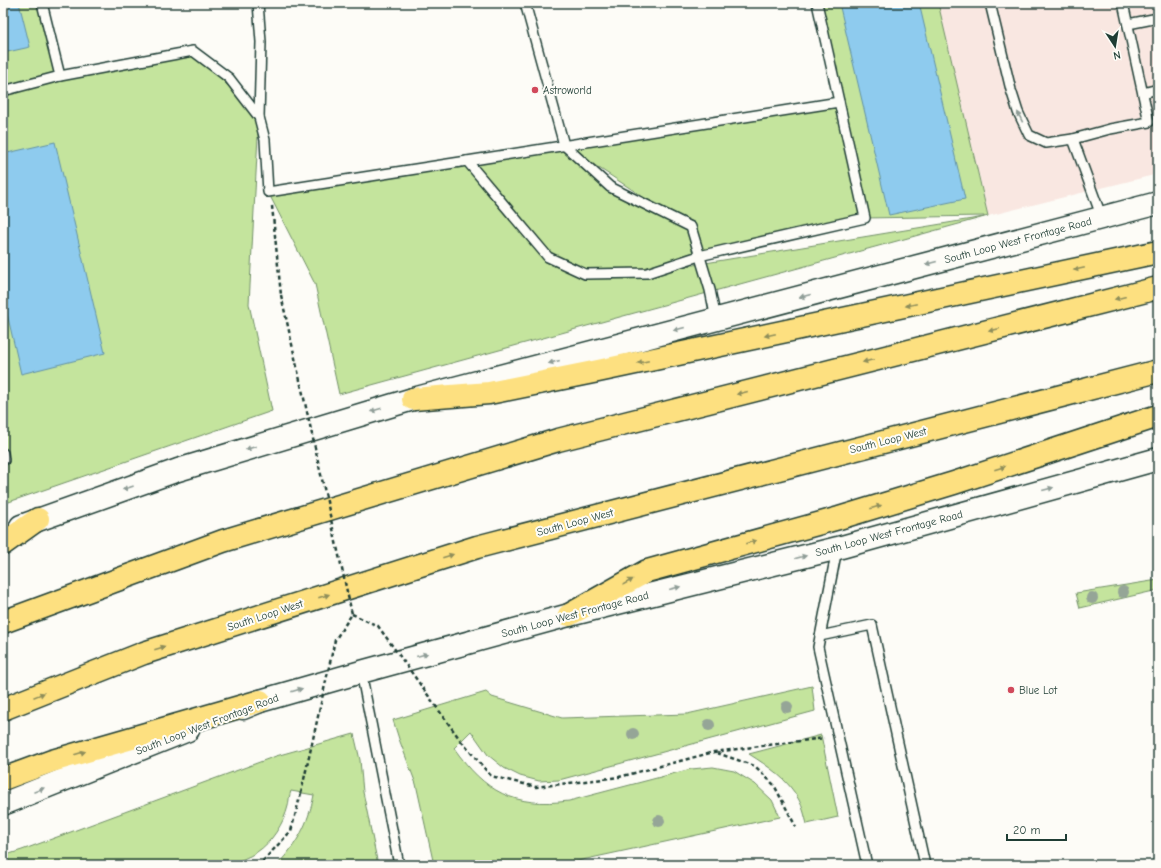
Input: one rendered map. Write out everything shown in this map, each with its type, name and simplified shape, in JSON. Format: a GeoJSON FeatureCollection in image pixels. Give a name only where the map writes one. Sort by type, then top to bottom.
{"type":"FeatureCollection","features":[{"type":"Feature","properties":{"kind":"highway"},"geometry":{"type":"LineString","coordinates":[[413,399],[489,393],[606,370],[1158,252]]}},
{"type":"Feature","properties":{"kind":"highway"},"geometry":{"type":"LineString","coordinates":[[3,622],[223,541],[558,440],[1158,288]]}},
{"type":"Feature","properties":{"kind":"highway","name":"South Loop West"},"geometry":{"type":"LineString","coordinates":[[3,709],[144,653],[477,547],[1158,371]]}},
{"type":"Feature","properties":{"kind":"highway"},"geometry":{"type":"LineString","coordinates":[[569,615],[646,571],[839,518],[954,483],[1158,416]]}},
{"type":"Feature","properties":{"kind":"highway"},"geometry":{"type":"LineString","coordinates":[[3,544],[38,519]]}},
{"type":"Feature","properties":{"kind":"highway"},"geometry":{"type":"LineString","coordinates":[[3,779],[52,761],[260,702]]}},
{"type":"Feature","properties":{"kind":"main road","name":"South Loop West Frontage Road"},"geometry":{"type":"LineString","coordinates":[[3,532],[178,470],[413,399],[1158,203]]}},
{"type":"Feature","properties":{"kind":"main road","name":"South Loop West Frontage Road"},"geometry":{"type":"LineString","coordinates":[[3,804],[260,702],[361,672],[569,615],[838,548],[1158,459]]}},
{"type":"Feature","properties":{"kind":"lane"},"geometry":{"type":"LineString","coordinates":[[42,3],[60,76]]}},
{"type":"Feature","properties":{"kind":"lane"},"geometry":{"type":"LineString","coordinates":[[258,3],[261,42],[259,117],[265,140],[268,192],[839,102]]}},
{"type":"Feature","properties":{"kind":"lane"},"geometry":{"type":"LineString","coordinates":[[525,3],[564,145],[610,187],[690,227],[710,290],[716,319]]}},
{"type":"Feature","properties":{"kind":"lane"},"geometry":{"type":"LineString","coordinates":[[467,161],[548,257],[585,274],[647,273],[699,256],[865,218],[817,3]]}},
{"type":"Feature","properties":{"kind":"lane"},"geometry":{"type":"LineString","coordinates":[[990,3],[1011,90],[1018,112],[1029,135],[1046,144],[1073,139],[1110,129],[1149,122],[1123,3]]}},
{"type":"Feature","properties":{"kind":"lane"},"geometry":{"type":"LineString","coordinates":[[1128,24],[1158,18]]}},
{"type":"Feature","properties":{"kind":"lane"},"geometry":{"type":"LineString","coordinates":[[3,91],[60,76],[193,51],[229,78],[259,117]]}},
{"type":"Feature","properties":{"kind":"lane"},"geometry":{"type":"LineString","coordinates":[[1143,93],[1158,89]]}},
{"type":"Feature","properties":{"kind":"lane"},"geometry":{"type":"LineString","coordinates":[[1073,139],[1102,218]]}},
{"type":"Feature","properties":{"kind":"lane"},"geometry":{"type":"LineString","coordinates":[[3,453],[3,460]]}},
{"type":"Feature","properties":{"kind":"lane"},"geometry":{"type":"LineString","coordinates":[[838,548],[818,647],[866,865]]}},
{"type":"Feature","properties":{"kind":"lane"},"geometry":{"type":"LineString","coordinates":[[820,636],[872,625],[925,865]]}},
{"type":"Feature","properties":{"kind":"lane"},"geometry":{"type":"LineString","coordinates":[[361,672],[400,865]]}},
{"type":"Feature","properties":{"kind":"path"},"geometry":{"type":"LineString","coordinates":[[257,865],[260,864],[292,830],[335,640],[352,614],[281,295]]}},
{"type":"Feature","properties":{"kind":"path"},"geometry":{"type":"LineString","coordinates":[[352,614],[378,626],[461,741],[491,776],[536,787],[619,777],[714,752],[837,736]]}},
{"type":"Feature","properties":{"kind":"path"},"geometry":{"type":"LineString","coordinates":[[714,752],[755,766],[774,785],[796,827]]}},
{"type":"Feature","properties":{"kind":"shaded area"},"geometry":{"type":"Polygon","coordinates":[[[936,3],[1158,3],[1158,174],[988,216],[979,175],[973,169],[936,3]]]}},
{"type":"Feature","properties":{"kind":"green space"},"geometry":{"type":"Polygon","coordinates":[[[3,3],[42,3],[60,76],[3,91],[3,3]]]}},
{"type":"Feature","properties":{"kind":"green space"},"geometry":{"type":"Polygon","coordinates":[[[817,3],[938,3],[988,216],[339,394],[315,284],[268,192],[839,102],[817,3]],[[567,147],[610,187],[686,225],[567,147]],[[984,217],[865,218],[651,272],[984,217]]]}},
{"type":"Feature","properties":{"kind":"green space"},"geometry":{"type":"Polygon","coordinates":[[[193,51],[259,117],[249,304],[272,411],[3,504],[3,94],[193,51]]]}},
{"type":"Feature","properties":{"kind":"green space"},"geometry":{"type":"Polygon","coordinates":[[[1158,580],[1158,590],[1080,608],[1076,593],[1158,580]]]}},
{"type":"Feature","properties":{"kind":"green space"},"geometry":{"type":"Polygon","coordinates":[[[812,686],[815,711],[559,780],[539,781],[520,776],[504,768],[488,755],[471,731],[454,748],[477,776],[502,794],[517,799],[550,803],[569,801],[691,769],[713,767],[734,771],[755,784],[772,800],[780,817],[559,865],[434,865],[416,784],[393,720],[486,692],[492,697],[562,718],[687,714],[812,686]]]}},
{"type":"Feature","properties":{"kind":"green space"},"geometry":{"type":"Polygon","coordinates":[[[354,734],[360,760],[363,792],[378,865],[277,865],[291,849],[301,833],[309,815],[314,795],[291,791],[286,812],[272,838],[254,854],[228,865],[3,865],[3,856],[276,756],[354,734]]]}},
{"type":"Feature","properties":{"kind":"green space"},"geometry":{"type":"Polygon","coordinates":[[[821,735],[838,817],[807,824],[800,803],[790,786],[771,769],[749,754],[821,735]]]}},
{"type":"Feature","properties":{"kind":"water"},"geometry":{"type":"Polygon","coordinates":[[[3,3],[19,3],[30,47],[3,53],[3,3]]]}},
{"type":"Feature","properties":{"kind":"water"},"geometry":{"type":"Polygon","coordinates":[[[839,3],[919,3],[965,199],[889,215],[839,3]]]}},
{"type":"Feature","properties":{"kind":"water"},"geometry":{"type":"Polygon","coordinates":[[[55,142],[105,353],[21,374],[3,296],[3,154],[55,142]]]}},
{"type":"Feature","properties":{"kind":"place","name":"Astroworld"},"geometry":{"type":"Point","coordinates":[535,90]}},
{"type":"Feature","properties":{"kind":"place","name":"Blue Lot"},"geometry":{"type":"Point","coordinates":[1011,690]}}]}
